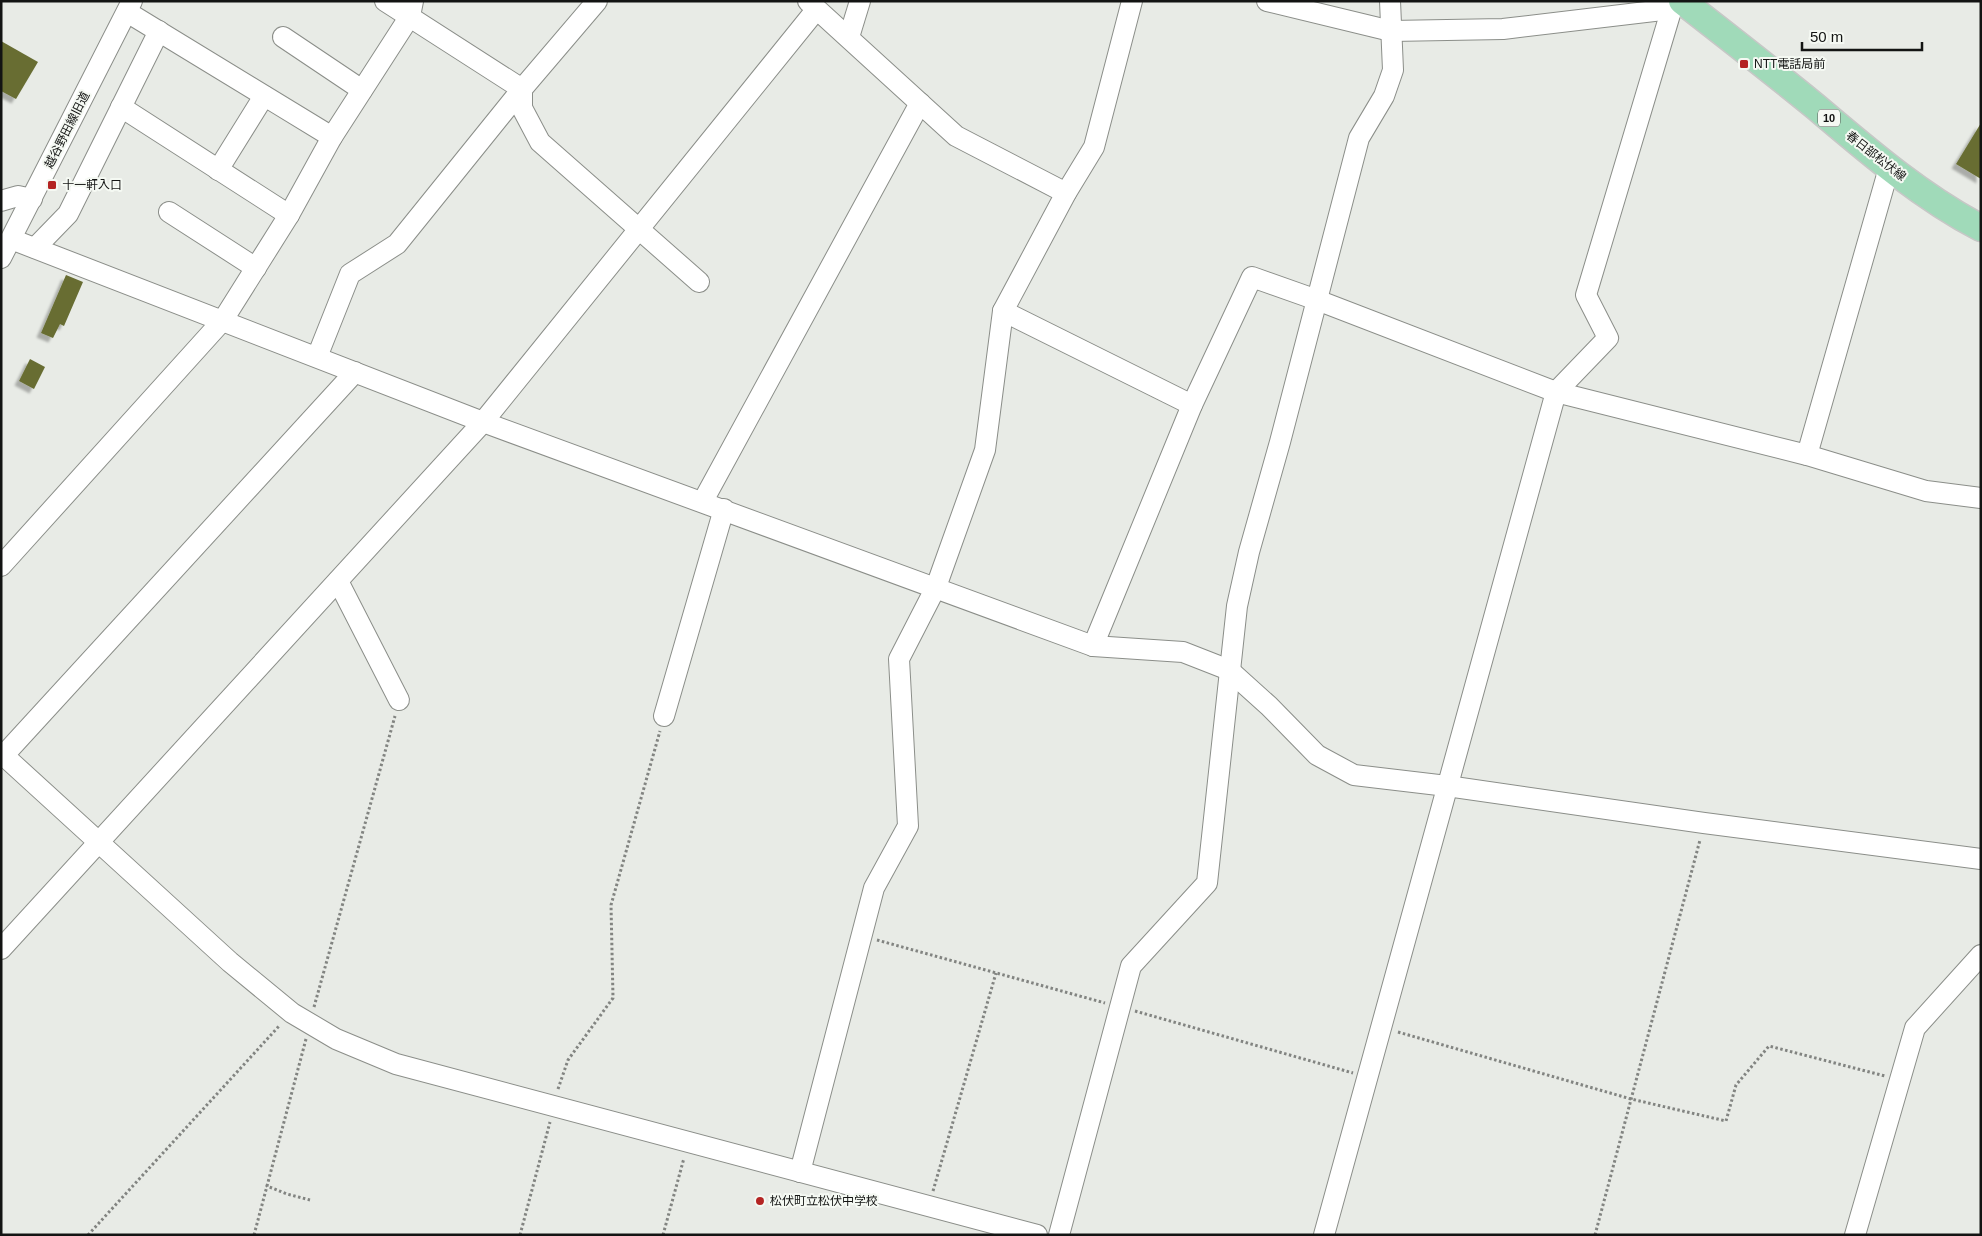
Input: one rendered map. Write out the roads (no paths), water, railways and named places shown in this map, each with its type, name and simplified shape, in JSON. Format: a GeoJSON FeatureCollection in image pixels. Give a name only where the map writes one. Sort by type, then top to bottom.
{"type":"FeatureCollection","features":[{"type":"Feature","properties":{"kind":"main road","name":"春日部松伏線"},"geometry":{"type":"LineString","coordinates":[[1676,4],[1784,81],[1890,168],[1958,216],[1981,228]]}},
{"type":"Feature","properties":{"kind":"street"},"geometry":{"type":"LineString","coordinates":[[386,1],[411,9],[522,89]]}},
{"type":"Feature","properties":{"kind":"street"},"geometry":{"type":"LineString","coordinates":[[317,357],[350,274],[397,244],[522,89],[597,1]]}},
{"type":"Feature","properties":{"kind":"street"},"geometry":{"type":"LineString","coordinates":[[849,37],[860,1]]}},
{"type":"Feature","properties":{"kind":"street"},"geometry":{"type":"LineString","coordinates":[[800,1172],[874,888],[908,826],[899,659],[936,587],[985,450],[1003,311],[1066,193],[1094,147],[1132,1]]}},
{"type":"Feature","properties":{"kind":"street"},"geometry":{"type":"LineString","coordinates":[[1267,1],[1391,31],[1503,29],[1676,4],[1586,295],[1608,338],[1556,392],[1324,1235]]}},
{"type":"Feature","properties":{"kind":"street"},"geometry":{"type":"LineString","coordinates":[[1059,1235],[1131,966],[1208,883],[1230,670],[1238,606],[1249,552],[1359,138],[1384,96],[1394,70],[1390,1]]}},
{"type":"Feature","properties":{"kind":"street"},"geometry":{"type":"LineString","coordinates":[[130,6],[159,31],[332,137]]}},
{"type":"Feature","properties":{"kind":"street","name":"越谷野田線旧道"},"geometry":{"type":"LineString","coordinates":[[1,258],[130,6]]}},
{"type":"Feature","properties":{"kind":"street"},"geometry":{"type":"LineString","coordinates":[[1,949],[483,422],[640,229],[812,6],[849,37],[956,136],[1066,193]]}},
{"type":"Feature","properties":{"kind":"street"},"geometry":{"type":"LineString","coordinates":[[1,566],[223,320],[289,215],[332,137],[411,9]]}},
{"type":"Feature","properties":{"kind":"street"},"geometry":{"type":"LineString","coordinates":[[35,248],[68,214],[159,31]]}},
{"type":"Feature","properties":{"kind":"street"},"geometry":{"type":"LineString","coordinates":[[284,37],[362,90]]}},
{"type":"Feature","properties":{"kind":"street"},"geometry":{"type":"LineString","coordinates":[[522,89],[522,108],[540,142],[699,282]]}},
{"type":"Feature","properties":{"kind":"street"},"geometry":{"type":"LineString","coordinates":[[218,170],[264,96]]}},
{"type":"Feature","properties":{"kind":"street"},"geometry":{"type":"LineString","coordinates":[[703,501],[920,103]]}},
{"type":"Feature","properties":{"kind":"street"},"geometry":{"type":"LineString","coordinates":[[121,107],[289,215]]}},
{"type":"Feature","properties":{"kind":"street"},"geometry":{"type":"LineString","coordinates":[[1807,455],[1890,168]]}},
{"type":"Feature","properties":{"kind":"street"},"geometry":{"type":"LineString","coordinates":[[1,201],[18,196],[32,199]]}},
{"type":"Feature","properties":{"kind":"street"},"geometry":{"type":"LineString","coordinates":[[169,212],[256,268]]}},
{"type":"Feature","properties":{"kind":"street"},"geometry":{"type":"LineString","coordinates":[[11,239],[483,422],[703,501],[1093,646],[1183,652],[1230,670],[1269,706],[1317,755],[1354,775],[1981,859]]}},
{"type":"Feature","properties":{"kind":"street"},"geometry":{"type":"LineString","coordinates":[[1093,646],[1192,404],[1252,277],[1556,392],[1807,455],[1926,491],[1981,498]]}},
{"type":"Feature","properties":{"kind":"street"},"geometry":{"type":"LineString","coordinates":[[1003,311],[1192,404]]}},
{"type":"Feature","properties":{"kind":"street"},"geometry":{"type":"LineString","coordinates":[[355,372],[2,754],[230,962],[292,1013],[336,1040],[396,1064],[554,1108],[1037,1235]]}},
{"type":"Feature","properties":{"kind":"street"},"geometry":{"type":"LineString","coordinates":[[664,716],[724,509]]}},
{"type":"Feature","properties":{"kind":"street"},"geometry":{"type":"LineString","coordinates":[[338,581],[399,700]]}},
{"type":"Feature","properties":{"kind":"street"},"geometry":{"type":"LineString","coordinates":[[1855,1235],[1915,1028],[1981,955]]}},
{"type":"Feature","properties":{"kind":"place","name":"NTT電話局前"},"geometry":{"type":"Point","coordinates":[1744,64]}},
{"type":"Feature","properties":{"kind":"place","name":"十一軒入口"},"geometry":{"type":"Point","coordinates":[52,185]}},
{"type":"Feature","properties":{"kind":"place","name":"松伏町立松伏中学校"},"geometry":{"type":"Point","coordinates":[760,1201]}}]}
